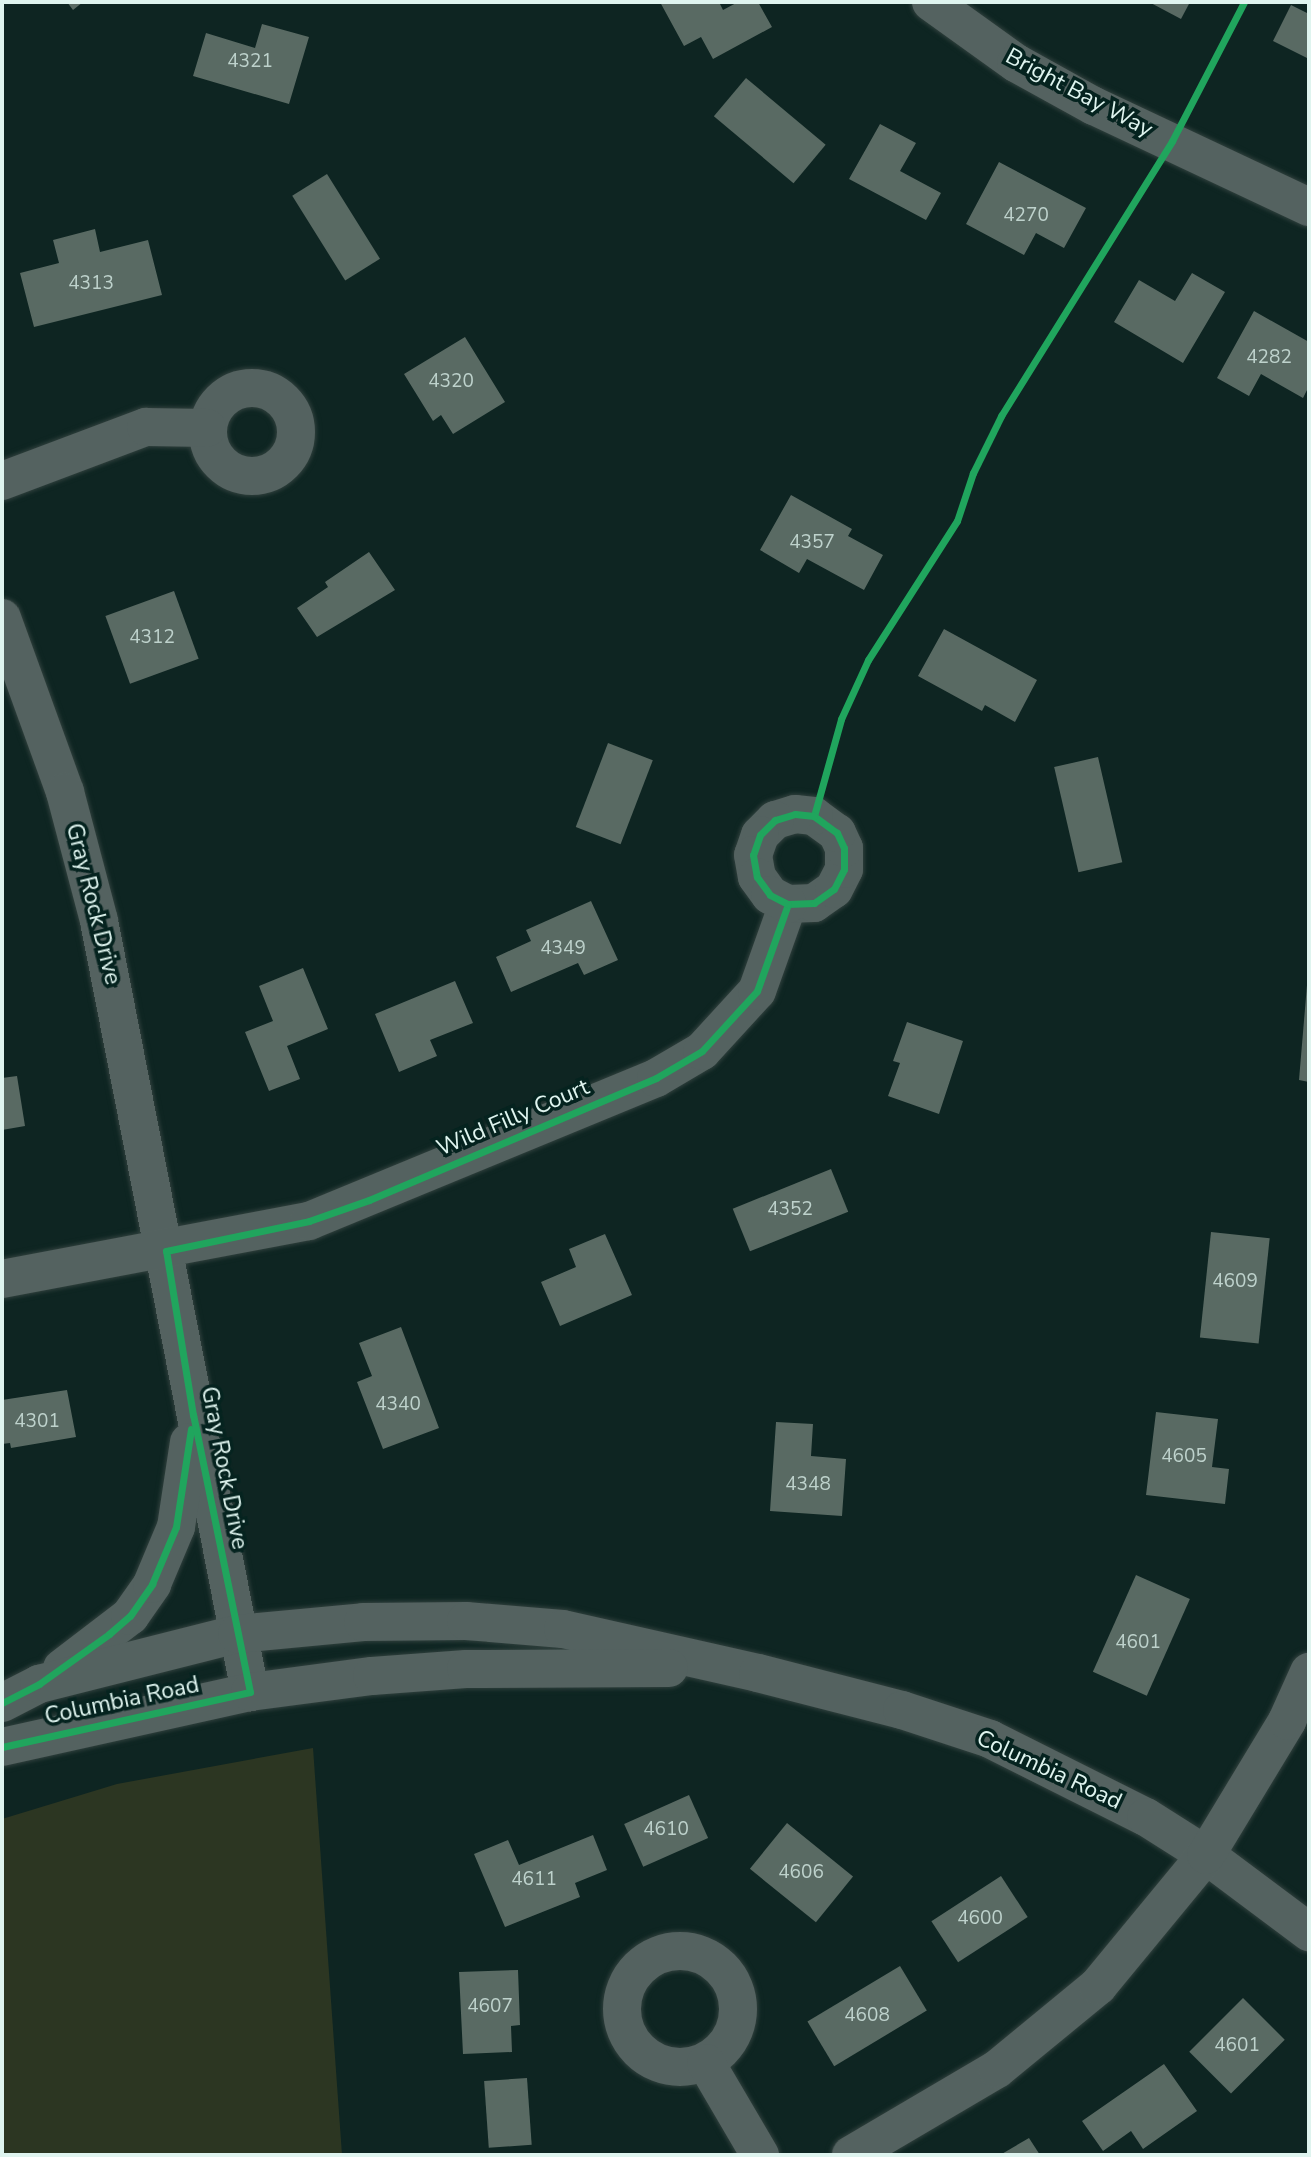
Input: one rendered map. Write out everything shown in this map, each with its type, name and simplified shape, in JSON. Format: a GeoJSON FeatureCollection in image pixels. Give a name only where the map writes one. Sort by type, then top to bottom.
{"type":"FeatureCollection","features":[{"type":"Feature","properties":{"kind":"street","name":"Bright Bay Way"},"geometry":{"type":"LineString","coordinates":[[931,2],[1016,63],[1094,106],[1309,207]]}},
{"type":"Feature","properties":{"kind":"street"},"geometry":{"type":"LineString","coordinates":[[2,481],[146,427],[207,428]]}},
{"type":"Feature","properties":{"kind":"street","name":"Gray Rock Drive"},"geometry":{"type":"LineString","coordinates":[[2,618],[65,792],[99,921],[166,1251],[193,1415],[250,1692]]}},
{"type":"Feature","properties":{"kind":"street","name":"Wild Filly Court"},"geometry":{"type":"LineString","coordinates":[[2,1279],[166,1251],[328,1214],[656,1078],[702,1051],[757,991],[771,961],[788,904]]}},
{"type":"Feature","properties":{"kind":"street"},"geometry":{"type":"LineString","coordinates":[[39,1684],[130,1615],[152,1584],[176,1527],[193,1415]]}},
{"type":"Feature","properties":{"kind":"street","name":"Columbia Road"},"geometry":{"type":"LineString","coordinates":[[2,1703],[39,1684],[237,1634],[363,1622],[466,1621],[563,1629],[758,1673],[902,1710],[990,1739],[1077,1779],[1206,1855],[1309,1932]]}},
{"type":"Feature","properties":{"kind":"street","name":"Columbia Road"},"geometry":{"type":"LineString","coordinates":[[2,1747],[250,1692],[466,1668],[652,1667],[758,1673]]}},
{"type":"Feature","properties":{"kind":"street"},"geometry":{"type":"LineString","coordinates":[[851,2155],[997,2069],[1049,2029],[1098,1986],[1206,1855],[1287,1721],[1309,1672]]}},
{"type":"Feature","properties":{"kind":"street"},"geometry":{"type":"LineString","coordinates":[[706,2063],[760,2155]]}},
{"type":"Feature","properties":{"kind":"green space"},"geometry":{"type":"Polygon","coordinates":[[[313,1748],[342,2155],[2,2155],[2,1819],[117,1784],[313,1748]]]}},
{"type":"Feature","properties":{"kind":"building"},"geometry":{"type":"Polygon","coordinates":[[[67,2],[83,2],[73,10],[67,2]]]}},
{"type":"Feature","properties":{"kind":"building"},"geometry":{"type":"Polygon","coordinates":[[[660,2],[719,2],[723,10],[738,2],[758,2],[772,27],[713,59],[701,37],[684,46],[660,2]]]}},
{"type":"Feature","properties":{"kind":"building"},"geometry":{"type":"Polygon","coordinates":[[[1149,2],[1190,2],[1181,19],[1149,2]]]}},
{"type":"Feature","properties":{"kind":"building"},"geometry":{"type":"Polygon","coordinates":[[[1291,5],[1309,14],[1309,59],[1273,41],[1291,5]]]}},
{"type":"Feature","properties":{"kind":"building"},"geometry":{"type":"Polygon","coordinates":[[[262,24],[309,37],[289,104],[193,76],[206,33],[255,48],[262,24]]]}},
{"type":"Feature","properties":{"kind":"building"},"geometry":{"type":"Polygon","coordinates":[[[746,78],[826,145],[794,183],[714,116],[746,78]]]}},
{"type":"Feature","properties":{"kind":"building"},"geometry":{"type":"Polygon","coordinates":[[[880,124],[916,143],[900,171],[941,193],[926,220],[849,179],[880,124]]]}},
{"type":"Feature","properties":{"kind":"building"},"geometry":{"type":"Polygon","coordinates":[[[999,162],[1086,208],[1064,248],[1036,233],[1024,255],[966,224],[999,162]]]}},
{"type":"Feature","properties":{"kind":"building"},"geometry":{"type":"Polygon","coordinates":[[[327,174],[380,259],[345,281],[292,196],[327,174]]]}},
{"type":"Feature","properties":{"kind":"building"},"geometry":{"type":"Polygon","coordinates":[[[95,229],[100,252],[148,240],[162,295],[34,327],[20,273],[59,263],[53,240],[95,229]]]}},
{"type":"Feature","properties":{"kind":"building"},"geometry":{"type":"Polygon","coordinates":[[[1192,273],[1225,292],[1183,363],[1114,322],[1139,280],[1175,301],[1192,273]]]}},
{"type":"Feature","properties":{"kind":"building"},"geometry":{"type":"Polygon","coordinates":[[[1254,311],[1309,342],[1309,386],[1303,398],[1261,374],[1249,396],[1217,378],[1254,311]]]}},
{"type":"Feature","properties":{"kind":"building"},"geometry":{"type":"Polygon","coordinates":[[[465,337],[505,402],[453,434],[441,415],[433,421],[404,374],[465,337]]]}},
{"type":"Feature","properties":{"kind":"building"},"geometry":{"type":"Polygon","coordinates":[[[791,495],[852,529],[848,536],[883,555],[864,590],[807,559],[799,573],[760,550],[791,495]]]}},
{"type":"Feature","properties":{"kind":"building"},"geometry":{"type":"Polygon","coordinates":[[[369,552],[395,590],[317,637],[297,608],[328,587],[325,582],[369,552]]]}},
{"type":"Feature","properties":{"kind":"building"},"geometry":{"type":"Polygon","coordinates":[[[174,591],[199,659],[130,684],[105,616],[174,591]]]}},
{"type":"Feature","properties":{"kind":"building"},"geometry":{"type":"Polygon","coordinates":[[[944,629],[1037,680],[1015,722],[985,705],[982,711],[918,676],[944,629]]]}},
{"type":"Feature","properties":{"kind":"building"},"geometry":{"type":"Polygon","coordinates":[[[608,743],[653,760],[621,844],[576,827],[608,743]]]}},
{"type":"Feature","properties":{"kind":"building"},"geometry":{"type":"Polygon","coordinates":[[[1098,757],[1122,862],[1078,872],[1054,767],[1098,757]]]}},
{"type":"Feature","properties":{"kind":"building"},"geometry":{"type":"Polygon","coordinates":[[[591,901],[618,960],[584,975],[578,963],[511,992],[496,957],[531,941],[526,930],[591,901]]]}},
{"type":"Feature","properties":{"kind":"building"},"geometry":{"type":"Polygon","coordinates":[[[303,968],[328,1029],[287,1046],[300,1079],[269,1091],[245,1032],[273,1021],[259,986],[303,968]]]}},
{"type":"Feature","properties":{"kind":"building"},"geometry":{"type":"Polygon","coordinates":[[[455,981],[473,1023],[430,1040],[437,1056],[399,1072],[375,1014],[455,981]]]}},
{"type":"Feature","properties":{"kind":"building"},"geometry":{"type":"Polygon","coordinates":[[[1309,985],[1309,1082],[1299,1080],[1309,985]]]}},
{"type":"Feature","properties":{"kind":"building"},"geometry":{"type":"Polygon","coordinates":[[[907,1022],[963,1041],[939,1114],[888,1096],[900,1063],[893,1061],[907,1022]]]}},
{"type":"Feature","properties":{"kind":"building"},"geometry":{"type":"Polygon","coordinates":[[[17,1076],[25,1126],[2,1130],[2,1078],[17,1076]]]}},
{"type":"Feature","properties":{"kind":"building"},"geometry":{"type":"Polygon","coordinates":[[[831,1169],[848,1212],[750,1251],[733,1209],[831,1169]]]}},
{"type":"Feature","properties":{"kind":"building"},"geometry":{"type":"Polygon","coordinates":[[[1211,1232],[1270,1238],[1259,1344],[1200,1337],[1211,1232]]]}},
{"type":"Feature","properties":{"kind":"building"},"geometry":{"type":"Polygon","coordinates":[[[605,1234],[632,1295],[560,1326],[541,1282],[576,1267],[569,1249],[605,1234]]]}},
{"type":"Feature","properties":{"kind":"building"},"geometry":{"type":"Polygon","coordinates":[[[401,1327],[439,1428],[383,1449],[357,1382],[372,1376],[359,1343],[401,1327]]]}},
{"type":"Feature","properties":{"kind":"building"},"geometry":{"type":"Polygon","coordinates":[[[67,1390],[76,1437],[11,1448],[10,1443],[2,1444],[2,1400],[67,1390]]]}},
{"type":"Feature","properties":{"kind":"building"},"geometry":{"type":"Polygon","coordinates":[[[1156,1412],[1218,1419],[1212,1467],[1229,1469],[1225,1504],[1146,1495],[1156,1412]]]}},
{"type":"Feature","properties":{"kind":"building"},"geometry":{"type":"Polygon","coordinates":[[[776,1422],[813,1424],[811,1456],[846,1459],[842,1516],[770,1511],[776,1422]]]}},
{"type":"Feature","properties":{"kind":"building"},"geometry":{"type":"Polygon","coordinates":[[[1136,1575],[1190,1599],[1147,1696],[1093,1672],[1136,1575]]]}},
{"type":"Feature","properties":{"kind":"building"},"geometry":{"type":"Polygon","coordinates":[[[689,1795],[708,1838],[643,1867],[624,1824],[689,1795]]]}},
{"type":"Feature","properties":{"kind":"building"},"geometry":{"type":"Polygon","coordinates":[[[787,1823],[853,1876],[816,1922],[750,1869],[787,1823]]]}},
{"type":"Feature","properties":{"kind":"building"},"geometry":{"type":"Polygon","coordinates":[[[593,1835],[607,1870],[575,1883],[580,1897],[505,1927],[474,1854],[508,1840],[519,1865],[593,1835]]]}},
{"type":"Feature","properties":{"kind":"building"},"geometry":{"type":"Polygon","coordinates":[[[1001,1876],[1028,1917],[958,1962],[931,1921],[1001,1876]]]}},
{"type":"Feature","properties":{"kind":"building"},"geometry":{"type":"Polygon","coordinates":[[[900,1966],[927,2011],[834,2066],[807,2022],[900,1966]]]}},
{"type":"Feature","properties":{"kind":"building"},"geometry":{"type":"Polygon","coordinates":[[[518,1970],[520,2025],[511,2026],[512,2052],[463,2054],[459,1972],[518,1970]]]}},
{"type":"Feature","properties":{"kind":"building"},"geometry":{"type":"Polygon","coordinates":[[[1243,1998],[1285,2040],[1231,2093],[1189,2052],[1243,1998]]]}},
{"type":"Feature","properties":{"kind":"building"},"geometry":{"type":"Polygon","coordinates":[[[1164,2064],[1197,2111],[1143,2149],[1131,2131],[1103,2151],[1082,2121],[1164,2064]]]}},
{"type":"Feature","properties":{"kind":"building"},"geometry":{"type":"Polygon","coordinates":[[[527,2078],[532,2145],[489,2148],[484,2081],[527,2078]]]}},
{"type":"Feature","properties":{"kind":"building"},"geometry":{"type":"Polygon","coordinates":[[[1029,2138],[1040,2155],[1000,2155],[1029,2138]]]}},
{"type":"Feature","properties":{"kind":"cycle path"},"geometry":{"type":"LineString","coordinates":[[814,816],[841,719],[868,660],[957,521],[973,473],[1001,416],[1172,141],[1244,2]]}},
{"type":"Feature","properties":{"kind":"cycle path"},"geometry":{"type":"LineString","coordinates":[[2,1747],[250,1692],[193,1415],[166,1251],[309,1221],[369,1200],[656,1078],[702,1051],[757,991],[788,904],[814,903],[834,889],[844,869],[844,848],[837,833],[814,816],[795,814],[775,820],[760,835],[753,855],[757,877],[770,895],[788,904]]}},
{"type":"Feature","properties":{"kind":"cycle path"},"geometry":{"type":"LineString","coordinates":[[2,1703],[39,1684],[130,1616],[152,1584],[176,1527],[191,1429]]}}]}
